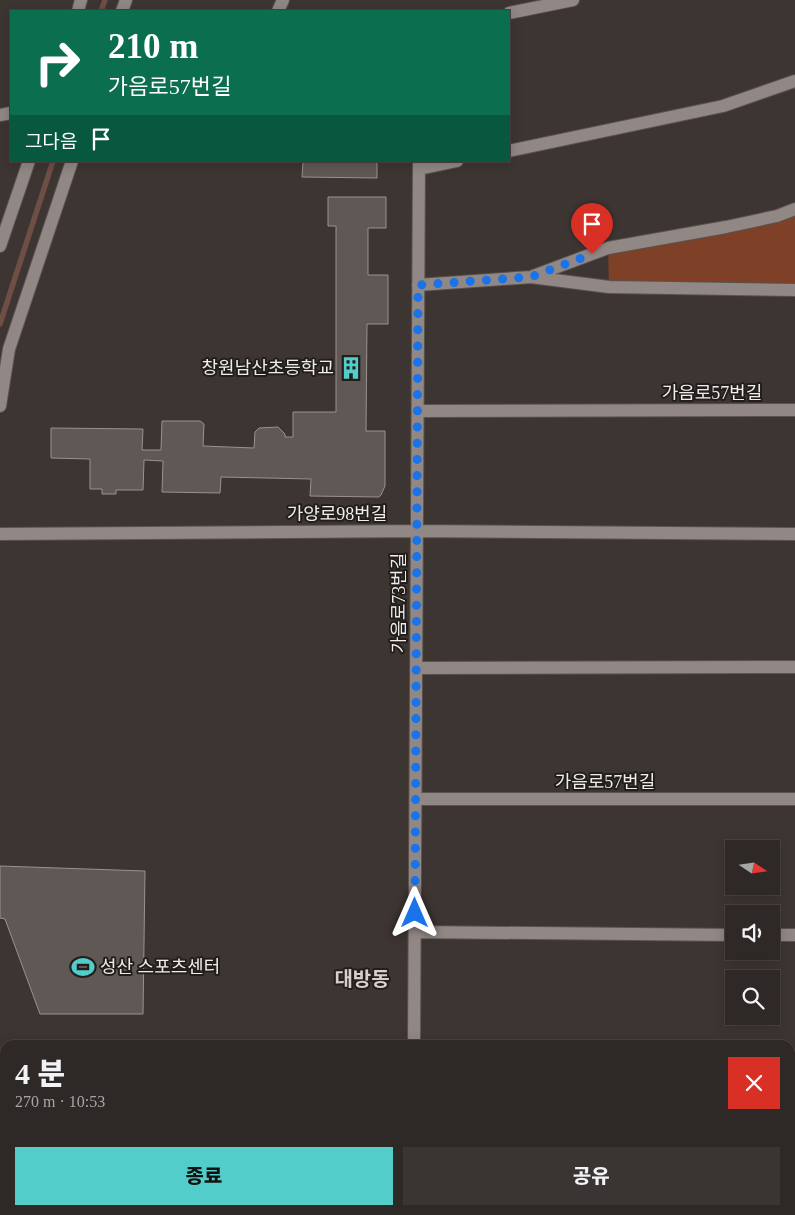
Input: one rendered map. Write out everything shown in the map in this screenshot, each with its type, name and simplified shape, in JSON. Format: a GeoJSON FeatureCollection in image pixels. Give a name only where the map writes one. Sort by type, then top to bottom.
{"type":"FeatureCollection","features":[{"type":"Feature","properties":{"kind":"street"},"geometry":{"type":"LineString","coordinates":[[510,13],[547,2],[573,0]]}},
{"type":"Feature","properties":{"kind":"street"},"geometry":{"type":"LineString","coordinates":[[510,150],[723,106],[795,81]]}},
{"type":"Feature","properties":{"kind":"street"},"geometry":{"type":"LineString","coordinates":[[0,246],[29,162]]}},
{"type":"Feature","properties":{"kind":"street"},"geometry":{"type":"LineString","coordinates":[[0,406],[9,349],[72,162]]}},
{"type":"Feature","properties":{"kind":"street"},"geometry":{"type":"LineString","coordinates":[[419,165],[448,162]]}},
{"type":"Feature","properties":{"kind":"street","name":"가음로73번길"},"geometry":{"type":"LineString","coordinates":[[414,1040],[419,165]]}},
{"type":"Feature","properties":{"kind":"street"},"geometry":{"type":"LineString","coordinates":[[531,277],[608,248],[726,227],[776,216],[795,209]]}},
{"type":"Feature","properties":{"kind":"street"},"geometry":{"type":"LineString","coordinates":[[418,285],[531,277],[609,287],[795,290]]}},
{"type":"Feature","properties":{"kind":"street","name":"가음로57번길"},"geometry":{"type":"LineString","coordinates":[[418,411],[795,410]]}},
{"type":"Feature","properties":{"kind":"street","name":"가양로98번길"},"geometry":{"type":"LineString","coordinates":[[0,534],[417,531],[795,534]]}},
{"type":"Feature","properties":{"kind":"street"},"geometry":{"type":"LineString","coordinates":[[416,668],[795,667]]}},
{"type":"Feature","properties":{"kind":"street","name":"가음로57번길"},"geometry":{"type":"LineString","coordinates":[[416,799],[795,799]]}},
{"type":"Feature","properties":{"kind":"street"},"geometry":{"type":"LineString","coordinates":[[415,932],[725,935]]}},
{"type":"Feature","properties":{"kind":"street"},"geometry":{"type":"LineString","coordinates":[[780,935],[795,935]]}},
{"type":"Feature","properties":{"kind":"shaded area"},"geometry":{"type":"Polygon","coordinates":[[[795,209],[795,290],[609,287],[608,248],[795,209]]]}},
{"type":"Feature","properties":{"kind":"building"},"geometry":{"type":"Polygon","coordinates":[[[303,162],[377,162],[377,178],[302,177],[303,162]]]}},
{"type":"Feature","properties":{"kind":"building","name":"창원남산초등학교"},"geometry":{"type":"Polygon","coordinates":[[[328,197],[386,197],[386,228],[368,228],[368,275],[388,275],[388,324],[367,324],[366,431],[385,431],[385,486],[379,497],[310,496],[311,479],[221,477],[220,493],[162,492],[163,461],[144,460],[143,490],[116,490],[116,494],[102,494],[102,489],[90,489],[90,459],[51,458],[51,428],[143,429],[142,450],[161,450],[162,421],[200,421],[204,424],[203,446],[254,448],[255,432],[259,428],[278,427],[285,434],[285,437],[293,437],[293,412],[336,412],[336,226],[328,226],[328,197]]]}},
{"type":"Feature","properties":{"kind":"building","name":"성산 스포츠센터"},"geometry":{"type":"Polygon","coordinates":[[[0,866],[145,871],[143,1014],[40,1014],[5,919],[0,918],[0,866]]]}},
{"type":"Feature","properties":{"kind":"waterway"},"geometry":{"type":"LineString","coordinates":[[101,10],[105,0]]}},
{"type":"Feature","properties":{"kind":"waterway"},"geometry":{"type":"LineString","coordinates":[[0,324],[53,162]]}},
{"type":"Feature","properties":{"kind":"place","name":"창원남산초등학교"},"geometry":{"type":"Point","coordinates":[351,368]}},
{"type":"Feature","properties":{"kind":"place","name":"성산 스포츠센터"},"geometry":{"type":"Point","coordinates":[83,967]}},
{"type":"Feature","properties":{"kind":"district","name":"대방동"},"geometry":{"type":"Point","coordinates":[362,979]}},
{"type":"Feature","properties":{"kind":"route"},"geometry":{"type":"LineString","coordinates":[[415,913],[418,285],[531,277],[592,254]]}}]}
